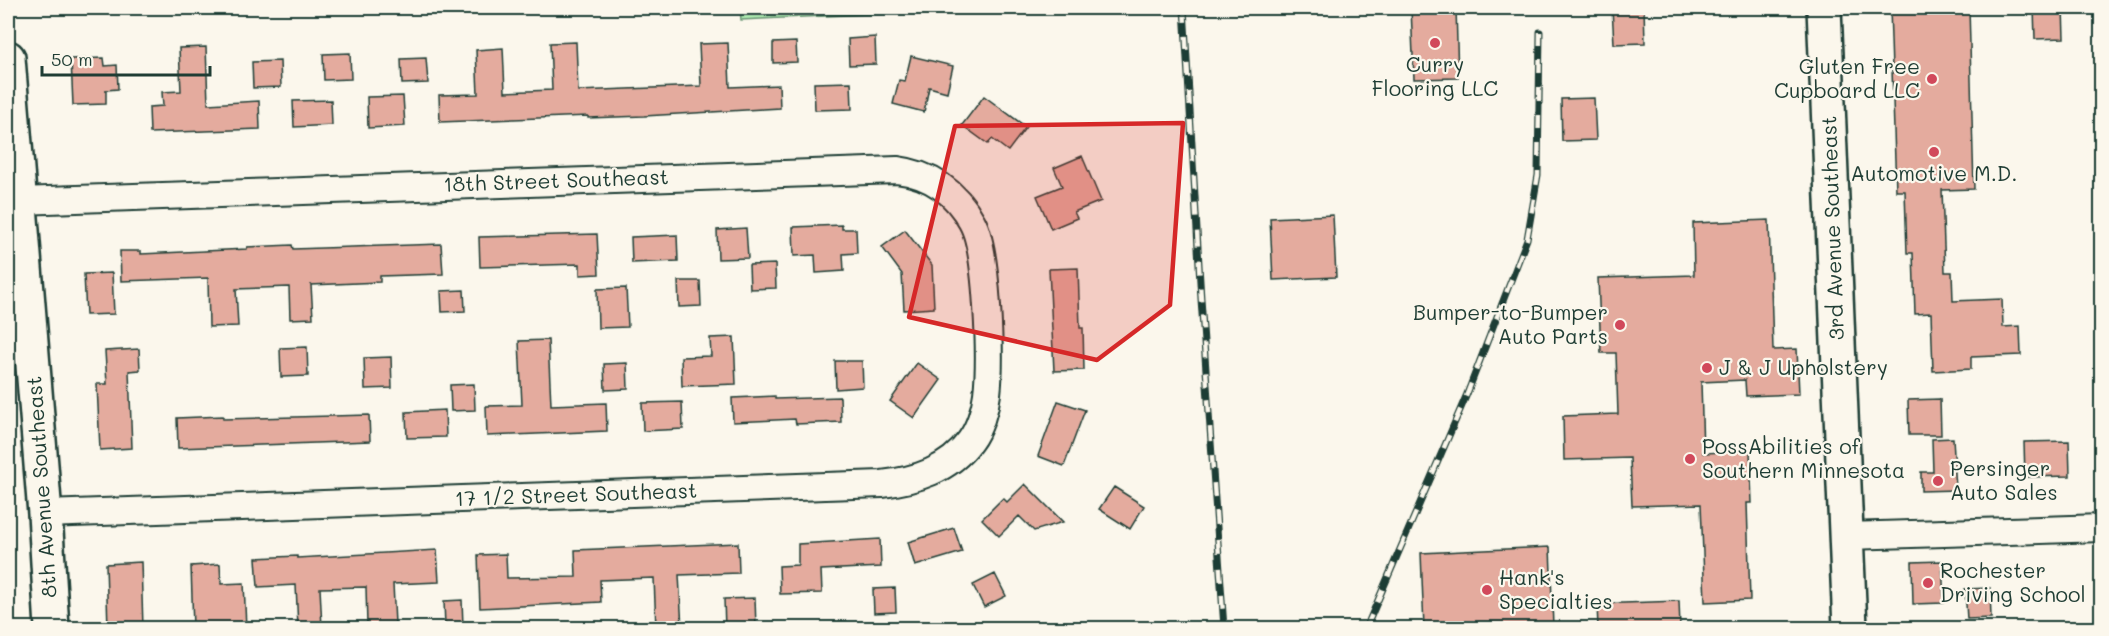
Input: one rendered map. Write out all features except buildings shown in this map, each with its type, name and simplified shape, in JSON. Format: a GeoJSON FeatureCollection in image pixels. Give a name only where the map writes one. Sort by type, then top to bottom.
{"type":"FeatureCollection","features":[{"type":"Feature","properties":{"kind":"main road","name":"3rd Avenue Southeast"},"geometry":{"type":"LineString","coordinates":[[1824,8],[1850,628]]}},
{"type":"Feature","properties":{"kind":"main road","name":"8th Avenue Southeast"},"geometry":{"type":"LineString","coordinates":[[8,58],[52,628]]}},
{"type":"Feature","properties":{"kind":"street","name":"18th Street Southeast"},"geometry":{"type":"LineString","coordinates":[[19,201],[881,169],[909,171],[943,187],[960,204],[973,223],[980,242],[987,321]]}},
{"type":"Feature","properties":{"kind":"street","name":"17 1/2 Street Southeast"},"geometry":{"type":"LineString","coordinates":[[45,514],[882,484],[910,480],[948,463],[970,441],[976,430],[987,393],[987,321]]}},
{"type":"Feature","properties":{"kind":"street"},"geometry":{"type":"LineString","coordinates":[[1846,536],[2102,528]]}},
{"type":"Feature","properties":{"kind":"highlighted area"},"geometry":{"type":"Polygon","coordinates":[[[1183,123],[1170,305],[1097,360],[909,317],[955,126],[1183,123]]]}},
{"type":"Feature","properties":{"kind":"green space"},"geometry":{"type":"Polygon","coordinates":[[[740,8],[1001,8],[741,20],[740,8]]]}},
{"type":"Feature","properties":{"kind":"railway"},"geometry":{"type":"LineString","coordinates":[[1184,8],[1224,628]]}},
{"type":"Feature","properties":{"kind":"railway"},"geometry":{"type":"LineString","coordinates":[[1366,628],[1467,394],[1527,239],[1538,175],[1540,32]]}},
{"type":"Feature","properties":{"kind":"place","name":"Curry Flooring LLC"},"geometry":{"type":"Point","coordinates":[1435,43]}},
{"type":"Feature","properties":{"kind":"place","name":"Gluten Free Cupboard LLC"},"geometry":{"type":"Point","coordinates":[1932,79]}},
{"type":"Feature","properties":{"kind":"place","name":"Automotive M.D."},"geometry":{"type":"Point","coordinates":[1934,152]}},
{"type":"Feature","properties":{"kind":"place","name":"Bumper-to-Bumper Auto Parts"},"geometry":{"type":"Point","coordinates":[1620,325]}},
{"type":"Feature","properties":{"kind":"place","name":"J & J Upholstery"},"geometry":{"type":"Point","coordinates":[1707,368]}},
{"type":"Feature","properties":{"kind":"place","name":"PossAbilities of Southern Minnesota"},"geometry":{"type":"Point","coordinates":[1690,459]}},
{"type":"Feature","properties":{"kind":"place","name":"Persinger Auto Sales"},"geometry":{"type":"Point","coordinates":[1938,481]}},
{"type":"Feature","properties":{"kind":"place","name":"Rochester Driving School"},"geometry":{"type":"Point","coordinates":[1928,583]}},
{"type":"Feature","properties":{"kind":"place","name":"Hank's Specialties"},"geometry":{"type":"Point","coordinates":[1487,590]}}]}
